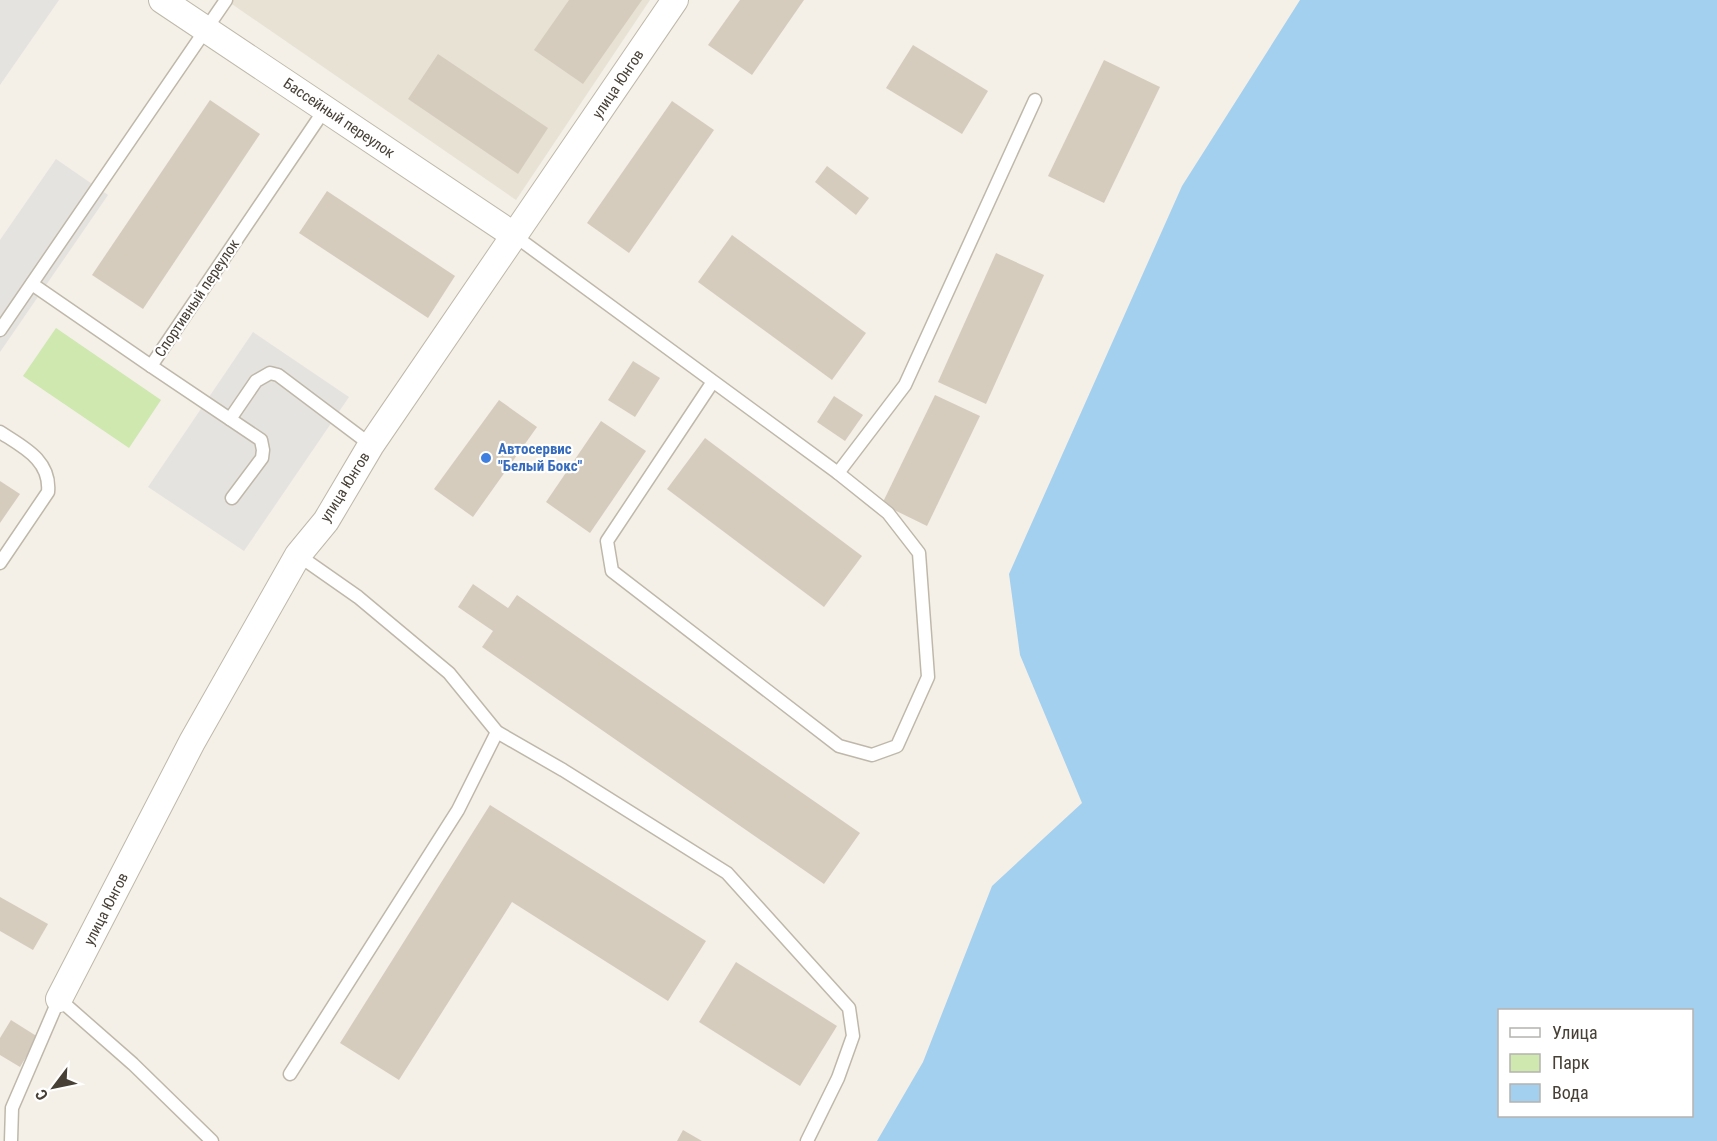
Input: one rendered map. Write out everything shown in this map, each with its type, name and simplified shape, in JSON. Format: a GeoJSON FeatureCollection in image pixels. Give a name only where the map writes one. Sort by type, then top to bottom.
{"type":"FeatureCollection","features":[{"type":"Feature","properties":{"kind":"street","name":"Бассейный переулок"},"geometry":{"type":"LineString","coordinates":[[162,0],[515,236]]}},
{"type":"Feature","properties":{"kind":"street","name":"улица Юнгов"},"geometry":{"type":"LineString","coordinates":[[59,999],[192,742],[298,555],[326,520],[371,445],[675,0]]}},
{"type":"Feature","properties":{"kind":"lane"},"geometry":{"type":"LineString","coordinates":[[0,330],[226,0]]}},
{"type":"Feature","properties":{"kind":"lane"},"geometry":{"type":"LineString","coordinates":[[838,473],[905,385],[1035,100]]}},
{"type":"Feature","properties":{"kind":"lane","name":"Спортивный переулок"},"geometry":{"type":"LineString","coordinates":[[32,284],[151,366],[325,109]]}},
{"type":"Feature","properties":{"kind":"lane"},"geometry":{"type":"LineString","coordinates":[[515,236],[712,383],[838,473],[888,513],[919,553],[928,677],[897,746],[873,755],[839,746],[612,571],[607,541],[712,383]]}},
{"type":"Feature","properties":{"kind":"lane"},"geometry":{"type":"LineString","coordinates":[[151,366],[261,440],[264,450],[262,458],[232,498]]}},
{"type":"Feature","properties":{"kind":"lane"},"geometry":{"type":"LineString","coordinates":[[230,419],[256,381],[270,373],[278,375],[371,445]]}},
{"type":"Feature","properties":{"kind":"lane"},"geometry":{"type":"LineString","coordinates":[[0,432],[35,455],[45,468],[49,480],[48,492],[0,563]]}},
{"type":"Feature","properties":{"kind":"lane"},"geometry":{"type":"LineString","coordinates":[[298,555],[358,597],[449,673],[497,732],[563,770],[727,873],[849,1008],[853,1036],[838,1078],[807,1141]]}},
{"type":"Feature","properties":{"kind":"lane"},"geometry":{"type":"LineString","coordinates":[[290,1074],[458,810],[497,732]]}},
{"type":"Feature","properties":{"kind":"lane"},"geometry":{"type":"LineString","coordinates":[[11,1141],[12,1108],[59,999],[133,1064],[212,1141]]}},
{"type":"Feature","properties":{"kind":"shaded area"},"geometry":{"type":"Polygon","coordinates":[[[0,0],[59,0],[0,85],[0,0]]]}},
{"type":"Feature","properties":{"kind":"shaded area"},"geometry":{"type":"Polygon","coordinates":[[[226,0],[650,0],[516,200],[226,0]]]}},
{"type":"Feature","properties":{"kind":"shaded area"},"geometry":{"type":"Polygon","coordinates":[[[56,159],[108,195],[0,352],[0,240],[56,159]]]}},
{"type":"Feature","properties":{"kind":"shaded area"},"geometry":{"type":"Polygon","coordinates":[[[253,332],[349,397],[244,551],[148,487],[253,332]]]}},
{"type":"Feature","properties":{"kind":"green space"},"geometry":{"type":"Polygon","coordinates":[[[56,328],[161,400],[129,448],[23,376],[56,328]]]}},
{"type":"Feature","properties":{"kind":"water"},"geometry":{"type":"Polygon","coordinates":[[[1300,0],[1717,0],[1717,1141],[877,1141],[923,1062],[992,886],[1082,803],[1020,655],[1009,574],[1182,186],[1300,0]]]}},
{"type":"Feature","properties":{"kind":"building"},"geometry":{"type":"Polygon","coordinates":[[[569,0],[642,0],[583,84],[534,50],[569,0]]]}},
{"type":"Feature","properties":{"kind":"building"},"geometry":{"type":"Polygon","coordinates":[[[740,0],[804,0],[752,75],[708,45],[740,0]]]}},
{"type":"Feature","properties":{"kind":"building"},"geometry":{"type":"Polygon","coordinates":[[[913,45],[988,91],[962,134],[886,88],[913,45]]]}},
{"type":"Feature","properties":{"kind":"building"},"geometry":{"type":"Polygon","coordinates":[[[438,54],[548,128],[518,174],[408,99],[438,54]]]}},
{"type":"Feature","properties":{"kind":"building"},"geometry":{"type":"Polygon","coordinates":[[[1104,60],[1160,87],[1104,203],[1048,176],[1104,60]]]}},
{"type":"Feature","properties":{"kind":"building"},"geometry":{"type":"Polygon","coordinates":[[[210,100],[260,134],[143,309],[92,275],[210,100]]]}},
{"type":"Feature","properties":{"kind":"building"},"geometry":{"type":"Polygon","coordinates":[[[672,101],[714,130],[629,253],[587,223],[672,101]]]}},
{"type":"Feature","properties":{"kind":"building"},"geometry":{"type":"Polygon","coordinates":[[[827,166],[869,198],[856,215],[815,182],[827,166]]]}},
{"type":"Feature","properties":{"kind":"building"},"geometry":{"type":"Polygon","coordinates":[[[327,191],[455,276],[428,318],[299,233],[327,191]]]}},
{"type":"Feature","properties":{"kind":"building"},"geometry":{"type":"Polygon","coordinates":[[[732,235],[866,333],[832,380],[698,282],[732,235]]]}},
{"type":"Feature","properties":{"kind":"building"},"geometry":{"type":"Polygon","coordinates":[[[996,253],[1044,275],[986,404],[938,382],[996,253]]]}},
{"type":"Feature","properties":{"kind":"building"},"geometry":{"type":"Polygon","coordinates":[[[633,361],[660,378],[635,417],[608,400],[633,361]]]}},
{"type":"Feature","properties":{"kind":"building"},"geometry":{"type":"Polygon","coordinates":[[[935,395],[980,416],[927,526],[882,504],[935,395]]]}},
{"type":"Feature","properties":{"kind":"building"},"geometry":{"type":"Polygon","coordinates":[[[834,396],[863,415],[845,441],[817,422],[834,396]]]}},
{"type":"Feature","properties":{"kind":"building","name":"Автосервис \"Белый Бокс\""},"geometry":{"type":"Polygon","coordinates":[[[499,400],[537,427],[473,517],[434,489],[499,400]]]}},
{"type":"Feature","properties":{"kind":"building"},"geometry":{"type":"Polygon","coordinates":[[[601,421],[646,451],[590,533],[546,502],[601,421]]]}},
{"type":"Feature","properties":{"kind":"building"},"geometry":{"type":"Polygon","coordinates":[[[705,438],[862,556],[824,607],[667,489],[705,438]]]}},
{"type":"Feature","properties":{"kind":"building"},"geometry":{"type":"Polygon","coordinates":[[[0,481],[20,494],[0,523],[0,481]]]}},
{"type":"Feature","properties":{"kind":"building"},"geometry":{"type":"Polygon","coordinates":[[[473,584],[508,608],[517,595],[860,833],[824,884],[482,647],[493,631],[458,607],[473,584]]]}},
{"type":"Feature","properties":{"kind":"building"},"geometry":{"type":"Polygon","coordinates":[[[490,805],[706,941],[668,1001],[512,902],[399,1080],[340,1043],[490,805]]]}},
{"type":"Feature","properties":{"kind":"building"},"geometry":{"type":"Polygon","coordinates":[[[0,897],[48,924],[33,950],[0,931],[0,897]]]}},
{"type":"Feature","properties":{"kind":"building"},"geometry":{"type":"Polygon","coordinates":[[[736,962],[837,1026],[800,1086],[699,1022],[736,962]]]}},
{"type":"Feature","properties":{"kind":"building"},"geometry":{"type":"Polygon","coordinates":[[[11,1020],[38,1037],[20,1067],[0,1055],[0,1038],[11,1020]]]}},
{"type":"Feature","properties":{"kind":"building"},"geometry":{"type":"Polygon","coordinates":[[[683,1130],[702,1141],[677,1141],[683,1130]]]}},
{"type":"Feature","properties":{"kind":"place","name":"Автосервис \"Белый Бокс\""},"geometry":{"type":"Point","coordinates":[486,458]}}]}
